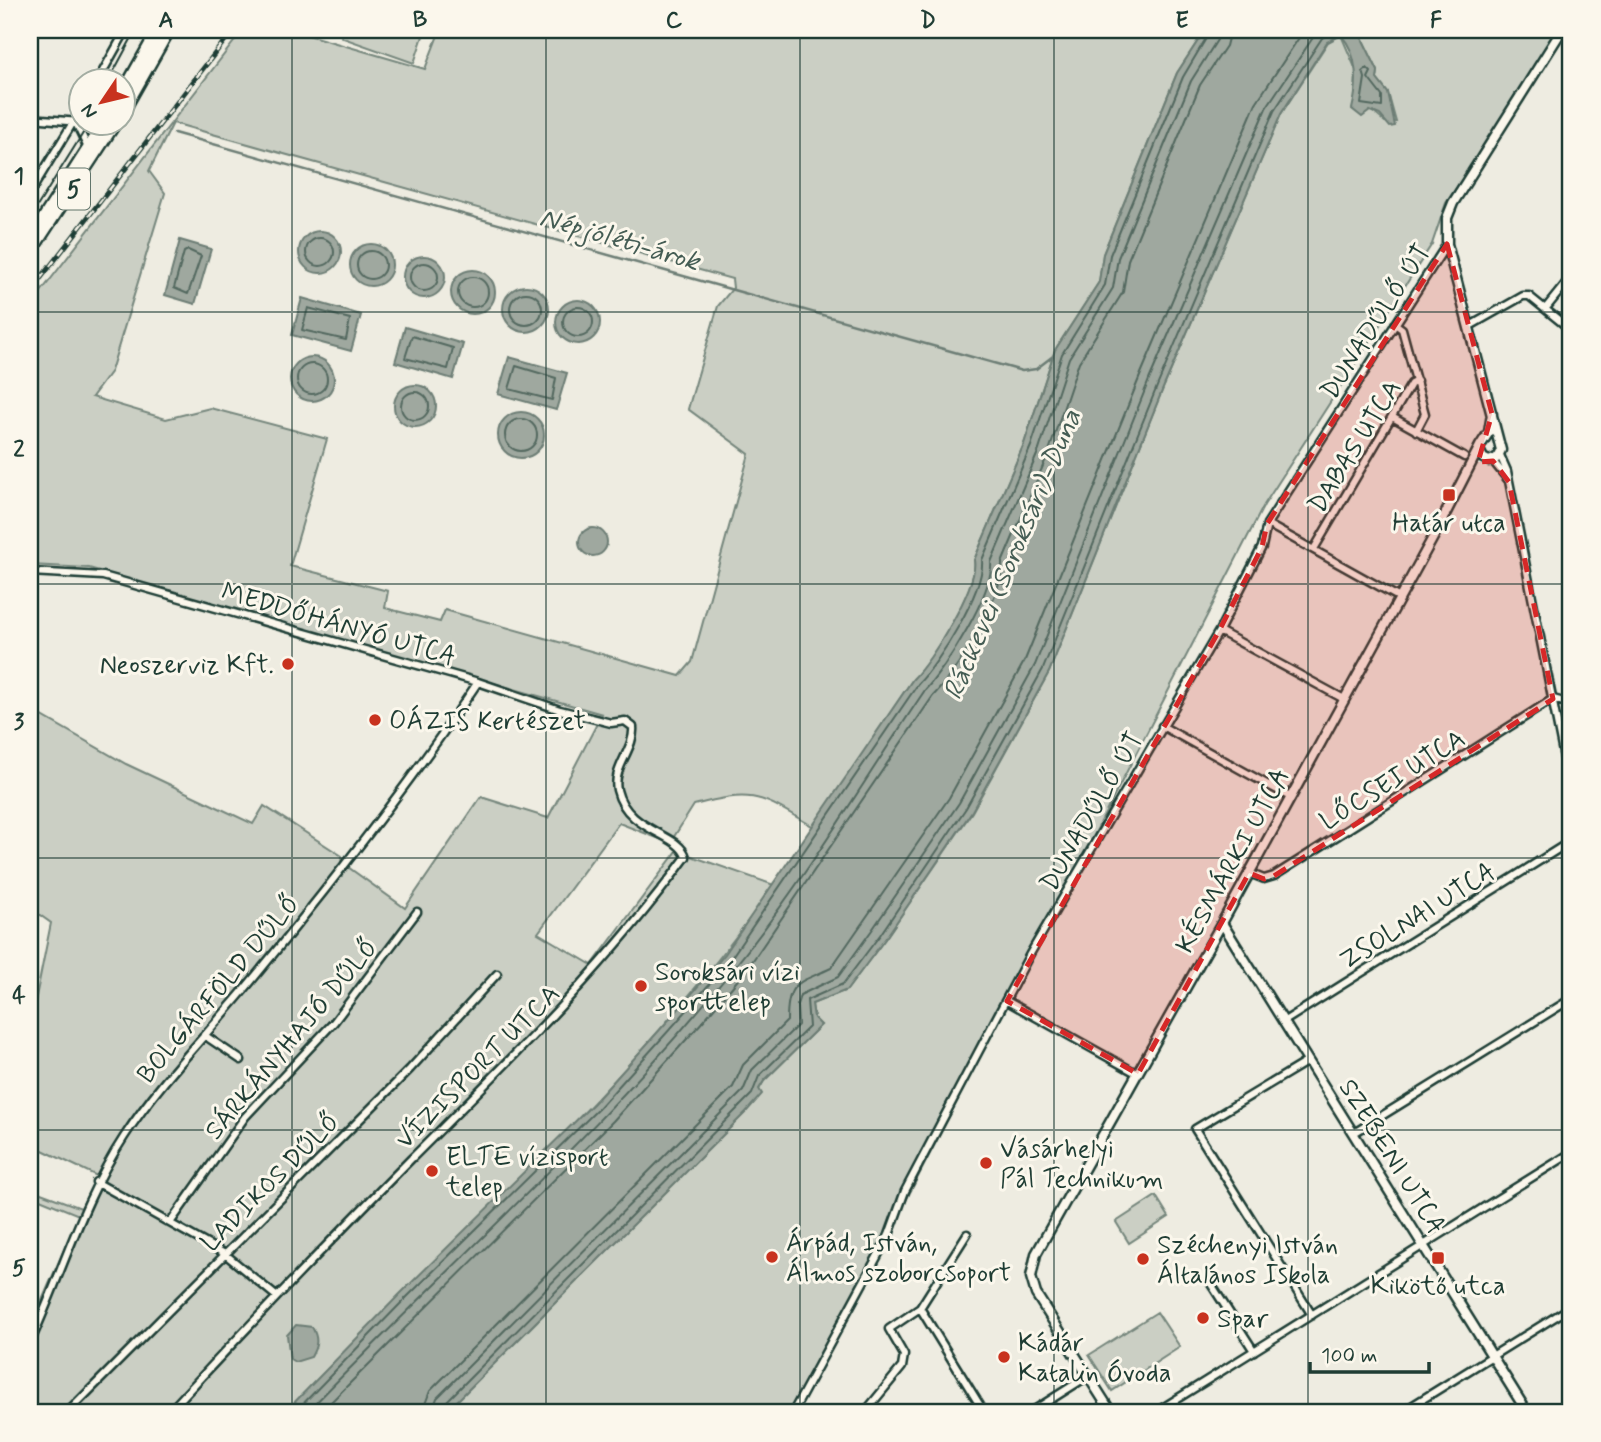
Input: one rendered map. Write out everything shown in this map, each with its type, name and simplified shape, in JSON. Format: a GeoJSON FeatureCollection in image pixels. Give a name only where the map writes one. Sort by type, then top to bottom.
{"type":"FeatureCollection","features":[{"type":"Feature","properties":{"kind":"main road"},"geometry":{"type":"LineString","coordinates":[[136,69],[158,30]]}},
{"type":"Feature","properties":{"kind":"main road"},"geometry":{"type":"LineString","coordinates":[[136,88],[169,30]]}},
{"type":"Feature","properties":{"kind":"main road","name":"5"},"geometry":{"type":"LineString","coordinates":[[30,239],[97,136]]}},
{"type":"Feature","properties":{"kind":"main road","name":"5"},"geometry":{"type":"LineString","coordinates":[[30,253],[107,136]]}},
{"type":"Feature","properties":{"kind":"street"},"geometry":{"type":"LineString","coordinates":[[105,66],[126,30]]}},
{"type":"Feature","properties":{"kind":"street"},"geometry":{"type":"LineString","coordinates":[[1469,470],[1493,458],[1497,442],[1470,326],[1447,244],[1447,218],[1453,203],[1562,30]]}},
{"type":"Feature","properties":{"kind":"street"},"geometry":{"type":"LineString","coordinates":[[30,118],[66,120]]}},
{"type":"Feature","properties":{"kind":"street"},"geometry":{"type":"LineString","coordinates":[[30,193],[70,136]]}},
{"type":"Feature","properties":{"kind":"street"},"geometry":{"type":"LineString","coordinates":[[85,136],[89,150]]}},
{"type":"Feature","properties":{"kind":"street","name":"DUNADŰLŐ ÚT"},"geometry":{"type":"LineString","coordinates":[[793,1412],[889,1235],[905,1191],[1030,954],[1219,631],[1258,557],[1267,524],[1447,244]]}},
{"type":"Feature","properties":{"kind":"street"},"geometry":{"type":"LineString","coordinates":[[1546,309],[1571,277]]}},
{"type":"Feature","properties":{"kind":"street"},"geometry":{"type":"LineString","coordinates":[[1470,326],[1523,296],[1529,296],[1571,330]]}},
{"type":"Feature","properties":{"kind":"street","name":"DABAS UTCA"},"geometry":{"type":"LineString","coordinates":[[1314,549],[1411,384],[1417,382],[1402,329],[1395,324]]}},
{"type":"Feature","properties":{"kind":"street"},"geometry":{"type":"LineString","coordinates":[[1416,431],[1426,414],[1417,382]]}},
{"type":"Feature","properties":{"kind":"street"},"geometry":{"type":"LineString","coordinates":[[1492,414],[1487,440],[1497,442]]}},
{"type":"Feature","properties":{"kind":"street"},"geometry":{"type":"LineString","coordinates":[[1392,417],[1464,457]]}},
{"type":"Feature","properties":{"kind":"street","name":"KÉSMÁRKI UTCA"},"geometry":{"type":"LineString","coordinates":[[1088,1376],[1043,1309],[1033,1284],[1032,1270],[1036,1254],[1222,923],[1479,450],[1487,440]]}},
{"type":"Feature","properties":{"kind":"street"},"geometry":{"type":"LineString","coordinates":[[1479,450],[1493,458],[1509,482],[1571,793]]}},
{"type":"Feature","properties":{"kind":"street"},"geometry":{"type":"LineString","coordinates":[[1267,524],[1400,598]]}},
{"type":"Feature","properties":{"kind":"street","name":"MEDDŐHÁNYÓ UTCA"},"geometry":{"type":"LineString","coordinates":[[30,572],[103,576],[478,682],[560,710],[611,723],[625,721],[633,727]]}},
{"type":"Feature","properties":{"kind":"street"},"geometry":{"type":"LineString","coordinates":[[1219,631],[1344,699]]}},
{"type":"Feature","properties":{"kind":"street","name":"BOLGÁRFÖLD DŰLŐ"},"geometry":{"type":"LineString","coordinates":[[30,1343],[96,1182],[159,1086],[350,861],[417,773],[478,682]]}},
{"type":"Feature","properties":{"kind":"street"},"geometry":{"type":"LineString","coordinates":[[1553,699],[1571,704]]}},
{"type":"Feature","properties":{"kind":"street","name":"LŐCSEI UTCA"},"geometry":{"type":"LineString","coordinates":[[1248,873],[1264,879],[1274,876],[1553,699]]}},
{"type":"Feature","properties":{"kind":"street"},"geometry":{"type":"LineString","coordinates":[[1162,726],[1290,797]]}},
{"type":"Feature","properties":{"kind":"street","name":"VÍZISPORT UTCA"},"geometry":{"type":"LineString","coordinates":[[169,1412],[276,1296],[593,974],[685,857],[680,847],[631,817],[621,803],[616,784],[634,736],[633,727]]}},
{"type":"Feature","properties":{"kind":"street","name":"ZSOLNAI UTCA"},"geometry":{"type":"LineString","coordinates":[[1283,1022],[1571,841]]}},
{"type":"Feature","properties":{"kind":"street","name":"SÁRKÁNYHAJÓ DŰLŐ"},"geometry":{"type":"LineString","coordinates":[[170,1223],[245,1117],[334,1022],[417,912]]}},
{"type":"Feature","properties":{"kind":"street","name":"SZEBENI UTCA"},"geometry":{"type":"LineString","coordinates":[[1222,923],[1527,1412]]}},
{"type":"Feature","properties":{"kind":"street","name":"LADIKOS DŰLŐ"},"geometry":{"type":"LineString","coordinates":[[68,1412],[410,1069],[497,974]]}},
{"type":"Feature","properties":{"kind":"street"},"geometry":{"type":"LineString","coordinates":[[1354,1133],[1571,999]]}},
{"type":"Feature","properties":{"kind":"street"},"geometry":{"type":"LineString","coordinates":[[1007,1001],[1138,1074]]}},
{"type":"Feature","properties":{"kind":"street"},"geometry":{"type":"LineString","coordinates":[[204,1035],[241,1060]]}},
{"type":"Feature","properties":{"kind":"street"},"geometry":{"type":"LineString","coordinates":[[1308,1061],[1195,1129],[1312,1315]]}},
{"type":"Feature","properties":{"kind":"street"},"geometry":{"type":"LineString","coordinates":[[1156,1412],[1571,1153]]}},
{"type":"Feature","properties":{"kind":"street"},"geometry":{"type":"LineString","coordinates":[[96,1182],[225,1254],[276,1296]]}},
{"type":"Feature","properties":{"kind":"street"},"geometry":{"type":"LineString","coordinates":[[864,1412],[902,1367],[904,1355],[888,1329],[920,1308],[967,1234]]}},
{"type":"Feature","properties":{"kind":"street"},"geometry":{"type":"LineString","coordinates":[[1211,1284],[1254,1351]]}},
{"type":"Feature","properties":{"kind":"street"},"geometry":{"type":"LineString","coordinates":[[1402,1412],[1571,1307]]}},
{"type":"Feature","properties":{"kind":"street"},"geometry":{"type":"LineString","coordinates":[[920,1308],[984,1412]]}},
{"type":"Feature","properties":{"kind":"street"},"geometry":{"type":"LineString","coordinates":[[1031,1412],[1088,1376],[1111,1412]]}},
{"type":"Feature","properties":{"kind":"highlighted area"},"geometry":{"type":"Polygon","coordinates":[[[1447,244],[1492,414],[1478,462],[1493,461],[1509,482],[1553,699],[1274,876],[1264,879],[1249,873],[1138,1074],[1007,1001],[1219,631],[1262,547],[1267,524],[1447,244]]]}},
{"type":"Feature","properties":{"kind":"shaded area"},"geometry":{"type":"Polygon","coordinates":[[[243,30],[291,30],[425,69],[440,30],[1205,30],[1177,73],[1103,254],[1099,282],[1055,350],[1024,444],[974,560],[974,572],[969,587],[931,656],[814,827],[769,802],[746,797],[732,797],[694,805],[670,843],[619,823],[538,933],[592,965],[677,851],[774,885],[720,957],[603,1093],[285,1412],[30,1412],[30,1328],[79,1215],[30,1195],[30,1189],[81,1208],[97,1176],[30,1144],[30,1011],[33,1012],[51,923],[30,908],[30,709],[126,764],[253,824],[264,806],[342,856],[341,862],[405,908],[481,797],[548,818],[602,714],[89,568],[30,565],[30,306],[243,30]],[[173,123],[149,171],[165,193],[111,371],[92,397],[166,419],[210,408],[327,439],[290,566],[388,591],[385,608],[440,622],[445,610],[680,676],[692,662],[749,454],[688,409],[718,306],[733,288],[732,279],[173,123]]]}},
{"type":"Feature","properties":{"kind":"shaded area"},"geometry":{"type":"Polygon","coordinates":[[[336,30],[425,30],[414,63],[343,38],[336,30]]]}},
{"type":"Feature","properties":{"kind":"shaded area"},"geometry":{"type":"Polygon","coordinates":[[[1358,30],[1563,30],[1446,203],[1432,244],[1264,505],[797,1412],[446,1412],[746,1112],[764,1081],[821,1025],[814,1018],[812,1004],[847,990],[972,812],[1049,672],[1164,386],[1281,114],[1328,42],[1341,35],[1356,70],[1355,97],[1385,122],[1396,122],[1388,93],[1377,79],[1378,71],[1358,30]]]}},
{"type":"Feature","properties":{"kind":"shaded area"},"geometry":{"type":"Polygon","coordinates":[[[1156,1196],[1169,1217],[1129,1243],[1116,1222],[1156,1196]]]}},
{"type":"Feature","properties":{"kind":"shaded area"},"geometry":{"type":"Polygon","coordinates":[[[1157,1312],[1180,1347],[1112,1391],[1089,1355],[1157,1312]]]}},
{"type":"Feature","properties":{"kind":"water","name":"Ráckevei (Soroksári)-Duna"},"geometry":{"type":"Polygon","coordinates":[[[1205,30],[1358,30],[1378,71],[1377,79],[1388,93],[1395,126],[1390,127],[1380,115],[1370,111],[1362,117],[1352,109],[1356,70],[1351,52],[1341,35],[1327,42],[1281,114],[1164,386],[1049,672],[972,811],[847,990],[812,1004],[814,1018],[821,1025],[764,1081],[759,1089],[762,1094],[446,1412],[285,1412],[400,1294],[594,1103],[684,1003],[725,954],[931,656],[969,587],[974,572],[974,560],[1024,444],[1055,350],[1099,282],[1103,254],[1177,73],[1205,30]]]}},
{"type":"Feature","properties":{"kind":"water"},"geometry":{"type":"Polygon","coordinates":[[[320,231],[335,237],[341,252],[335,267],[320,273],[305,267],[299,252],[305,237],[320,231]]]}},
{"type":"Feature","properties":{"kind":"water"},"geometry":{"type":"Polygon","coordinates":[[[180,240],[211,249],[195,304],[165,295],[180,240]]]}},
{"type":"Feature","properties":{"kind":"water"},"geometry":{"type":"Polygon","coordinates":[[[371,244],[386,250],[392,265],[386,280],[371,286],[356,280],[350,265],[356,250],[371,244]]]}},
{"type":"Feature","properties":{"kind":"water"},"geometry":{"type":"Polygon","coordinates":[[[424,256],[439,262],[445,277],[439,292],[424,298],[409,292],[403,277],[409,262],[424,256]]]}},
{"type":"Feature","properties":{"kind":"water"},"geometry":{"type":"Polygon","coordinates":[[[473,270],[488,277],[495,292],[488,307],[473,314],[458,307],[451,292],[458,277],[473,270]]]}},
{"type":"Feature","properties":{"kind":"water"},"geometry":{"type":"Polygon","coordinates":[[[526,286],[542,293],[549,309],[542,325],[526,332],[510,325],[503,309],[510,293],[526,286]]]}},
{"type":"Feature","properties":{"kind":"water"},"geometry":{"type":"Polygon","coordinates":[[[302,298],[361,315],[351,351],[292,335],[302,298]]]}},
{"type":"Feature","properties":{"kind":"water"},"geometry":{"type":"Polygon","coordinates":[[[578,300],[587,301],[594,306],[599,313],[599,331],[594,338],[587,343],[578,344],[569,343],[562,338],[557,331],[556,322],[557,313],[562,306],[569,301],[578,300]]]}},
{"type":"Feature","properties":{"kind":"water"},"geometry":{"type":"Polygon","coordinates":[[[405,327],[463,344],[453,379],[395,362],[405,327]]]}},
{"type":"Feature","properties":{"kind":"water"},"geometry":{"type":"Polygon","coordinates":[[[312,357],[328,363],[334,379],[328,395],[312,401],[296,395],[290,379],[296,363],[312,357]]]}},
{"type":"Feature","properties":{"kind":"water"},"geometry":{"type":"Polygon","coordinates":[[[509,357],[567,373],[556,410],[498,394],[509,357]]]}},
{"type":"Feature","properties":{"kind":"water"},"geometry":{"type":"Polygon","coordinates":[[[415,385],[430,391],[436,406],[430,421],[415,427],[400,421],[394,406],[400,391],[415,385]]]}},
{"type":"Feature","properties":{"kind":"water"},"geometry":{"type":"Polygon","coordinates":[[[521,412],[537,419],[544,435],[537,451],[521,458],[505,451],[498,435],[505,419],[521,412]]]}},
{"type":"Feature","properties":{"kind":"water"},"geometry":{"type":"Polygon","coordinates":[[[593,528],[603,532],[607,542],[603,552],[593,556],[583,552],[579,542],[583,532],[593,528]]]}},
{"type":"Feature","properties":{"kind":"water"},"geometry":{"type":"Polygon","coordinates":[[[296,1325],[312,1327],[316,1342],[311,1357],[295,1362],[290,1359],[287,1335],[296,1325]]]}},
{"type":"Feature","properties":{"kind":"waterway","name":"Népjóléti-árok"},"geometry":{"type":"LineString","coordinates":[[174,133],[1022,371],[1036,369],[1053,356]]}},
{"type":"Feature","properties":{"kind":"tram line"},"geometry":{"type":"LineString","coordinates":[[117,66],[136,30]]}},
{"type":"Feature","properties":{"kind":"tram line"},"geometry":{"type":"LineString","coordinates":[[30,218],[81,136]]}},
{"type":"Feature","properties":{"kind":"railway"},"geometry":{"type":"LineString","coordinates":[[30,292],[233,30]]}},
{"type":"Feature","properties":{"kind":"place","name":"Határ utca"},"geometry":{"type":"Point","coordinates":[1449,495]}},
{"type":"Feature","properties":{"kind":"place","name":"Neoszerviz Kft."},"geometry":{"type":"Point","coordinates":[288,664]}},
{"type":"Feature","properties":{"kind":"place","name":"OÁZIS Kertészet"},"geometry":{"type":"Point","coordinates":[375,720]}},
{"type":"Feature","properties":{"kind":"place","name":"Soroksári vízi sporttelep"},"geometry":{"type":"Point","coordinates":[641,986]}},
{"type":"Feature","properties":{"kind":"place","name":"Vásárhelyi Pál Technikum"},"geometry":{"type":"Point","coordinates":[986,1163]}},
{"type":"Feature","properties":{"kind":"place","name":"ELTE vízisport telep"},"geometry":{"type":"Point","coordinates":[432,1171]}},
{"type":"Feature","properties":{"kind":"place","name":"Árpád, István, Álmos szoborcsoport"},"geometry":{"type":"Point","coordinates":[772,1257]}},
{"type":"Feature","properties":{"kind":"place","name":"Kikötő utca"},"geometry":{"type":"Point","coordinates":[1438,1258]}},
{"type":"Feature","properties":{"kind":"place","name":"Széchenyi István Általános Iskola"},"geometry":{"type":"Point","coordinates":[1143,1259]}},
{"type":"Feature","properties":{"kind":"place","name":"Spar"},"geometry":{"type":"Point","coordinates":[1203,1318]}},
{"type":"Feature","properties":{"kind":"place","name":"Kádár Katalin Óvoda"},"geometry":{"type":"Point","coordinates":[1004,1357]}}]}
